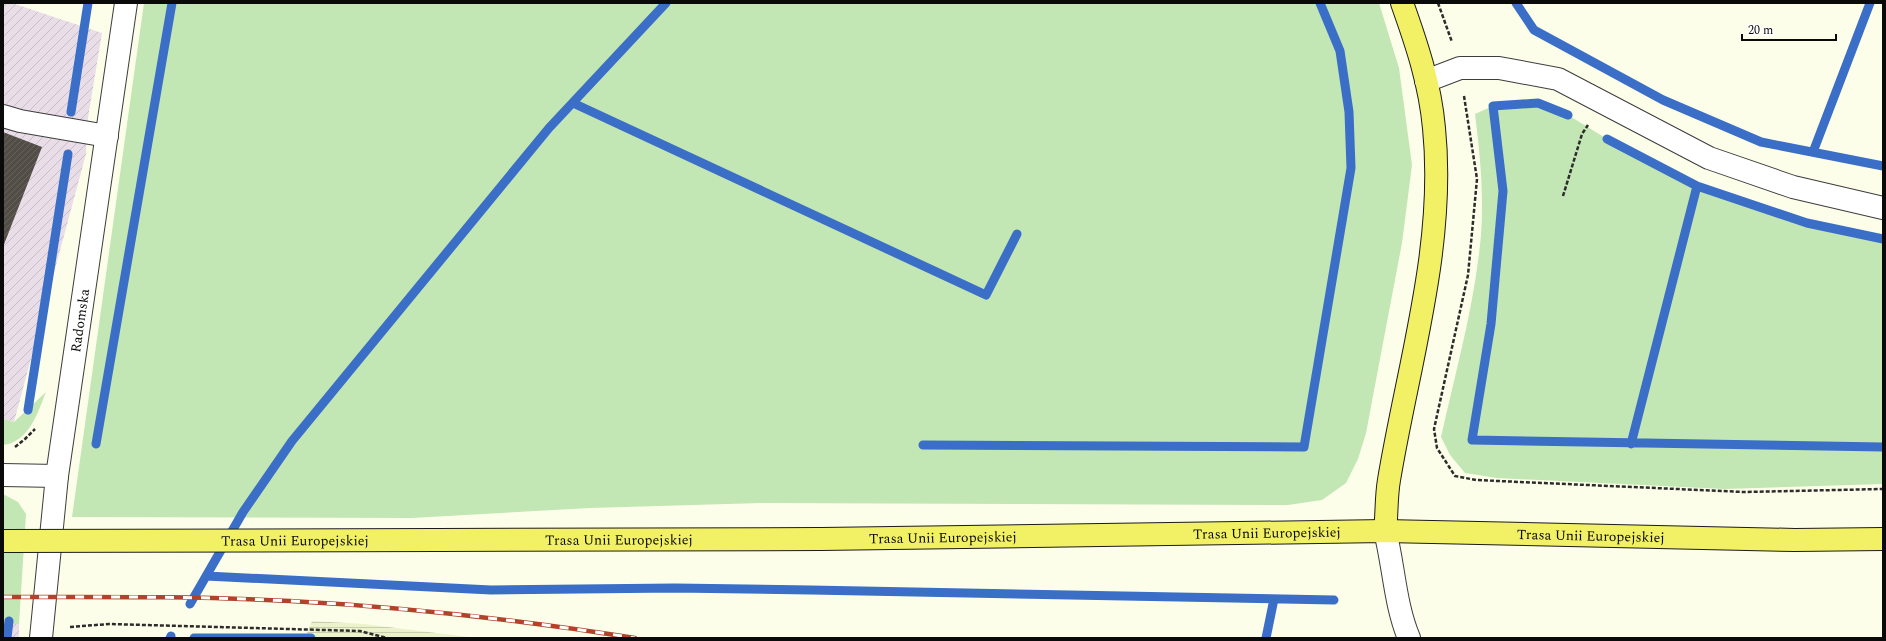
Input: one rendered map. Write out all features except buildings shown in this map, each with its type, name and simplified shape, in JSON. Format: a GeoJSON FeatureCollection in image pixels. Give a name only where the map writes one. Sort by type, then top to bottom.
{"type":"FeatureCollection","features":[{"type":"Feature","properties":{"kind":"main road"},"geometry":{"type":"LineString","coordinates":[[1386,531],[1389,482],[1428,284],[1436,186],[1434,128],[1426,81],[1420,54],[1402,3]]}},
{"type":"Feature","properties":{"kind":"main road","name":"Trasa Unii Europejskiej"},"geometry":{"type":"LineString","coordinates":[[3,541],[821,539],[1386,531],[1795,540],[1883,539]]}},
{"type":"Feature","properties":{"kind":"street","name":"Radomska"},"geometry":{"type":"LineString","coordinates":[[41,634],[57,476],[126,3]]}},
{"type":"Feature","properties":{"kind":"street"},"geometry":{"type":"LineString","coordinates":[[1426,81],[1460,68],[1499,68],[1558,80],[1709,158],[1792,187],[1883,208]]}},
{"type":"Feature","properties":{"kind":"street"},"geometry":{"type":"LineString","coordinates":[[3,116],[20,121],[107,136]]}},
{"type":"Feature","properties":{"kind":"street"},"geometry":{"type":"LineString","coordinates":[[3,475],[57,476]]}},
{"type":"Feature","properties":{"kind":"street"},"geometry":{"type":"LineString","coordinates":[[1386,531],[1393,561],[1401,618],[1409,638]]}},
{"type":"Feature","properties":{"kind":"path"},"geometry":{"type":"LineString","coordinates":[[1438,3],[1460,68],[1477,179],[1468,275],[1434,429],[1437,448],[1455,476],[1476,480],[1744,492],[1883,489]]}},
{"type":"Feature","properties":{"kind":"path"},"geometry":{"type":"LineString","coordinates":[[1564,196],[1582,134],[1601,102]]}},
{"type":"Feature","properties":{"kind":"path"},"geometry":{"type":"LineString","coordinates":[[41,634],[109,624],[360,631],[387,638]]}},
{"type":"Feature","properties":{"kind":"shaded area"},"geometry":{"type":"Polygon","coordinates":[[[3,3],[12,3],[102,33],[88,118],[86,154],[14,422],[3,419],[3,3]]]}},
{"type":"Feature","properties":{"kind":"shaded area"},"geometry":{"type":"Polygon","coordinates":[[[3,624],[19,624],[19,638],[3,638],[3,624]]]}},
{"type":"Feature","properties":{"kind":"green space"},"geometry":{"type":"Polygon","coordinates":[[[144,3],[1379,3],[1399,68],[1412,165],[1402,243],[1366,433],[1358,459],[1346,483],[1322,500],[1288,505],[761,503],[590,508],[412,518],[72,517],[144,3]]]}},
{"type":"Feature","properties":{"kind":"green space"},"geometry":{"type":"Polygon","coordinates":[[[1538,103],[1568,115],[1607,139],[1697,186],[1803,222],[1883,239],[1883,484],[1724,489],[1497,478],[1465,473],[1450,455],[1441,437],[1470,311],[1481,235],[1481,174],[1475,114],[1493,106],[1538,103]]]}},
{"type":"Feature","properties":{"kind":"green space"},"geometry":{"type":"Polygon","coordinates":[[[46,392],[36,417],[26,432],[12,443],[3,445],[3,419],[14,422],[46,392]]]}},
{"type":"Feature","properties":{"kind":"green space"},"geometry":{"type":"Polygon","coordinates":[[[3,494],[18,502],[26,514],[19,624],[3,624],[3,494]]]}},
{"type":"Feature","properties":{"kind":"green space"},"geometry":{"type":"Polygon","coordinates":[[[312,621],[364,624],[477,638],[305,638],[312,621]]]}},
{"type":"Feature","properties":{"kind":"waterway"},"geometry":{"type":"LineString","coordinates":[[71,112],[88,3]]}},
{"type":"Feature","properties":{"kind":"waterway"},"geometry":{"type":"LineString","coordinates":[[96,444],[172,3]]}},
{"type":"Feature","properties":{"kind":"waterway"},"geometry":{"type":"LineString","coordinates":[[190,604],[243,512],[292,441],[549,128],[666,3]]}},
{"type":"Feature","properties":{"kind":"waterway"},"geometry":{"type":"LineString","coordinates":[[923,445],[1304,447],[1351,168],[1349,112],[1340,51],[1320,3]]}},
{"type":"Feature","properties":{"kind":"waterway"},"geometry":{"type":"LineString","coordinates":[[1516,3],[1534,30],[1663,100],[1761,142],[1883,166]]}},
{"type":"Feature","properties":{"kind":"waterway"},"geometry":{"type":"LineString","coordinates":[[1813,152],[1870,3]]}},
{"type":"Feature","properties":{"kind":"waterway"},"geometry":{"type":"LineString","coordinates":[[573,103],[986,295],[1017,234]]}},
{"type":"Feature","properties":{"kind":"waterway"},"geometry":{"type":"LineString","coordinates":[[1568,115],[1538,103],[1493,106],[1503,191],[1491,324],[1472,440],[1883,447]]}},
{"type":"Feature","properties":{"kind":"waterway"},"geometry":{"type":"LineString","coordinates":[[1607,139],[1697,186],[1807,223],[1883,239]]}},
{"type":"Feature","properties":{"kind":"waterway"},"geometry":{"type":"LineString","coordinates":[[28,410],[68,154]]}},
{"type":"Feature","properties":{"kind":"waterway"},"geometry":{"type":"LineString","coordinates":[[1631,444],[1697,186]]}},
{"type":"Feature","properties":{"kind":"waterway"},"geometry":{"type":"LineString","coordinates":[[206,576],[491,590],[675,588],[1334,600]]}},
{"type":"Feature","properties":{"kind":"waterway"},"geometry":{"type":"LineString","coordinates":[[1266,638],[1274,599]]}},
{"type":"Feature","properties":{"kind":"waterway"},"geometry":{"type":"LineString","coordinates":[[7,638],[9,621]]}},
{"type":"Feature","properties":{"kind":"waterway"},"geometry":{"type":"LineString","coordinates":[[194,638],[311,638]]}},
{"type":"Feature","properties":{"kind":"railway"},"geometry":{"type":"LineString","coordinates":[[3,597],[254,599],[333,604],[462,615],[549,625],[635,638]]}}]}
